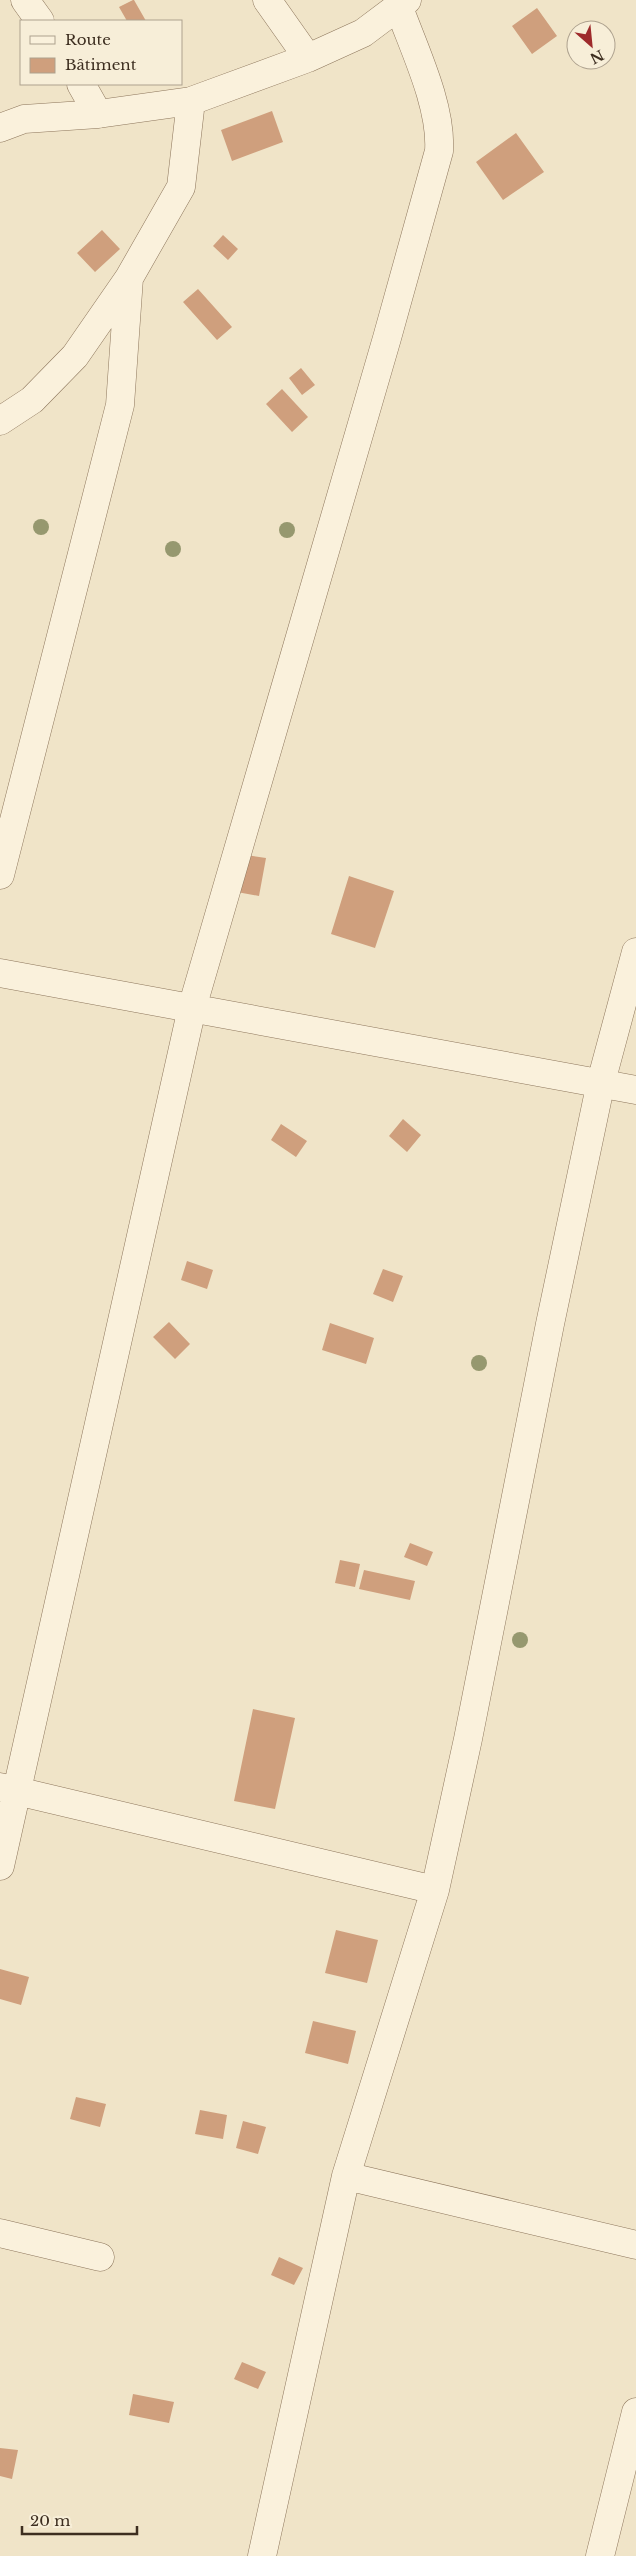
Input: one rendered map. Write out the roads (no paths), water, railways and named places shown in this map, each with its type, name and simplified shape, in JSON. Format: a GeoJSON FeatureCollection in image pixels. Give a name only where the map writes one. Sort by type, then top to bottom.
{"type":"FeatureCollection","features":[{"type":"Feature","properties":{"kind":"street"},"geometry":{"type":"LineString","coordinates":[[26,0],[39,20]]}},
{"type":"Feature","properties":{"kind":"street"},"geometry":{"type":"LineString","coordinates":[[267,0],[308,58]]}},
{"type":"Feature","properties":{"kind":"street"},"geometry":{"type":"LineString","coordinates":[[0,128],[24,119],[98,114],[191,101],[308,58],[363,33],[403,3],[440,130],[439,151],[384,347],[192,1008],[8,1789],[0,1866]]}},
{"type":"Feature","properties":{"kind":"street"},"geometry":{"type":"LineString","coordinates":[[82,85],[98,114]]}},
{"type":"Feature","properties":{"kind":"street"},"geometry":{"type":"LineString","coordinates":[[0,422],[32,400],[76,356],[129,278],[181,187],[191,101]]}},
{"type":"Feature","properties":{"kind":"street"},"geometry":{"type":"LineString","coordinates":[[0,875],[120,405],[129,278]]}},
{"type":"Feature","properties":{"kind":"street"},"geometry":{"type":"LineString","coordinates":[[262,2556],[346,2176],[434,1890],[468,1739],[550,1324],[601,1082],[636,952]]}},
{"type":"Feature","properties":{"kind":"street"},"geometry":{"type":"LineString","coordinates":[[0,973],[601,1082],[636,1090]]}},
{"type":"Feature","properties":{"kind":"street"},"geometry":{"type":"LineString","coordinates":[[8,1789],[434,1890]]}},
{"type":"Feature","properties":{"kind":"street"},"geometry":{"type":"LineString","coordinates":[[346,2176],[636,2245]]}},
{"type":"Feature","properties":{"kind":"street"},"geometry":{"type":"LineString","coordinates":[[0,2233],[100,2257]]}},
{"type":"Feature","properties":{"kind":"street"},"geometry":{"type":"LineString","coordinates":[[600,2556],[636,2412]]}}]}
